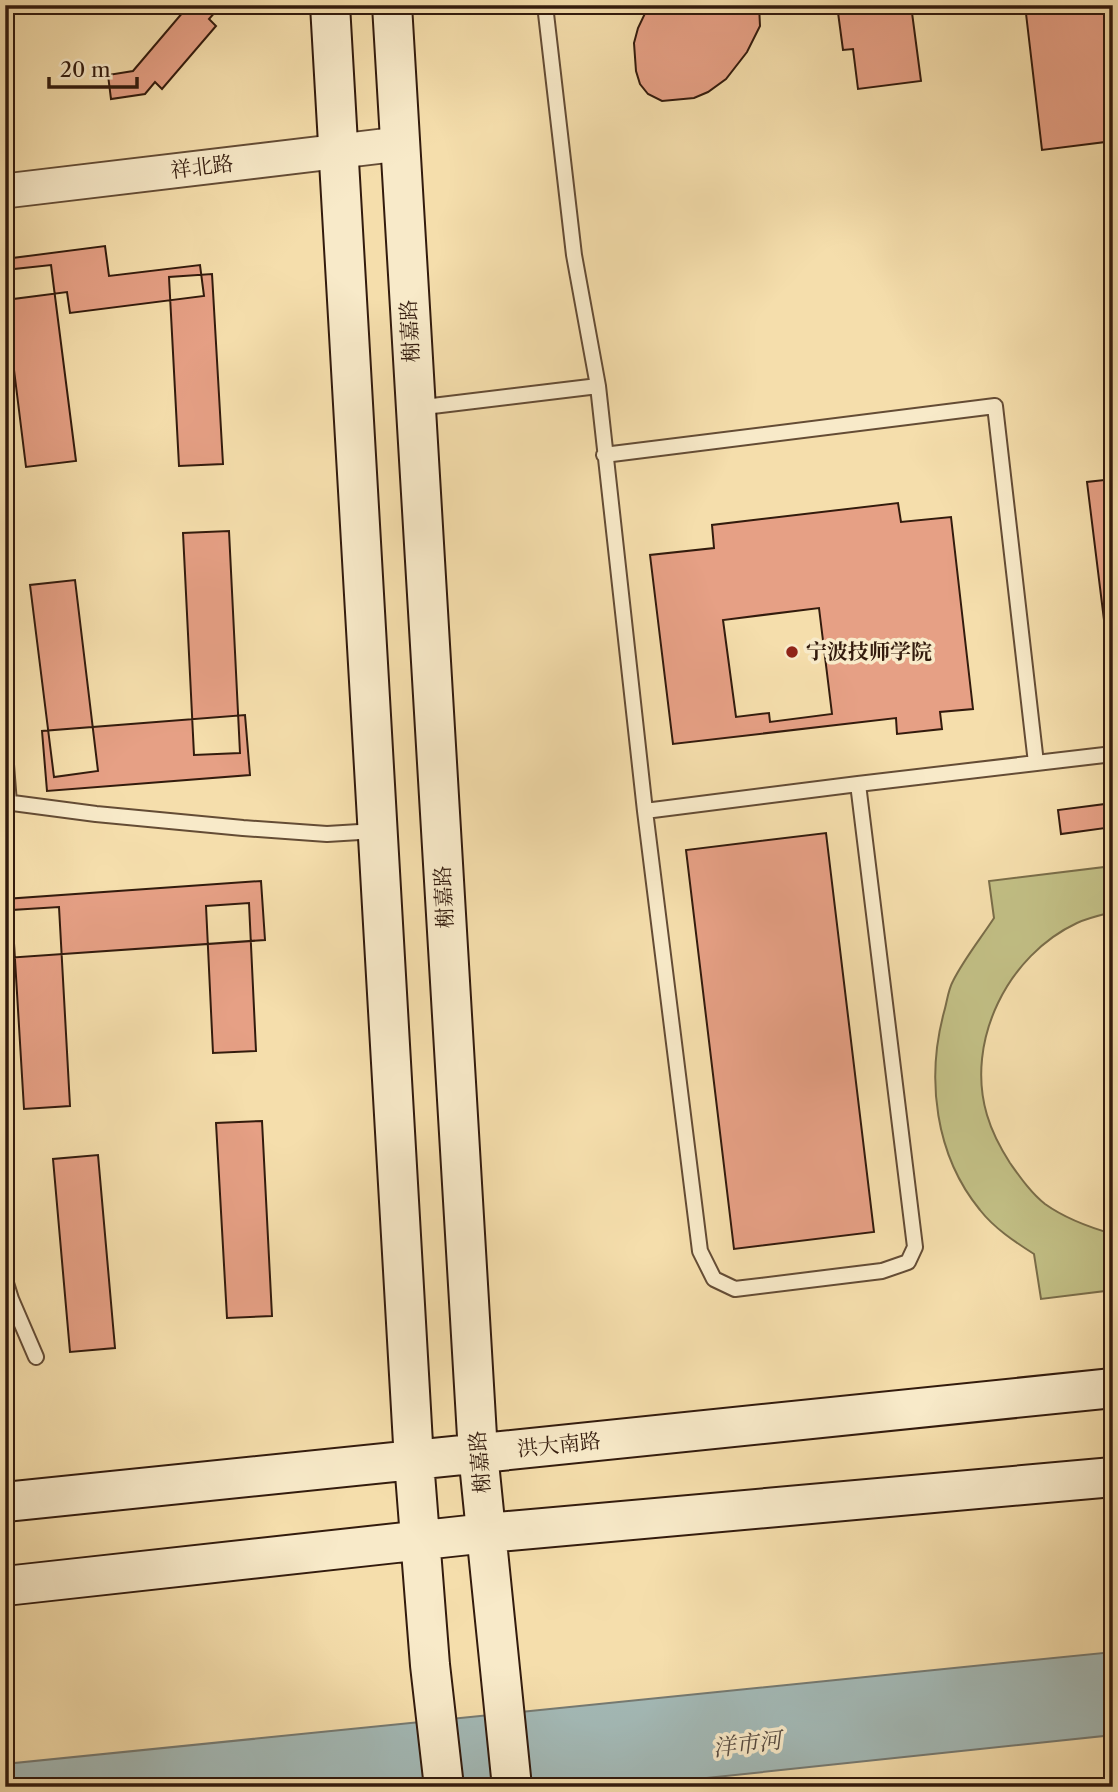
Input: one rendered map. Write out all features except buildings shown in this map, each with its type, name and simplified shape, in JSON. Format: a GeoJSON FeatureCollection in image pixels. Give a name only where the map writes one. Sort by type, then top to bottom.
{"type":"FeatureCollection","features":[{"type":"Feature","properties":{"kind":"main road"},"geometry":{"type":"LineString","coordinates":[[330,5],[414,1461],[430,1665],[444,1787]]}},
{"type":"Feature","properties":{"kind":"main road","name":"榭嘉路"},"geometry":{"type":"LineString","coordinates":[[392,5],[478,1453],[512,1787]]}},
{"type":"Feature","properties":{"kind":"main road","name":"洪大南路"},"geometry":{"type":"LineString","coordinates":[[5,1502],[1113,1388]]}},
{"type":"Feature","properties":{"kind":"main road"},"geometry":{"type":"LineString","coordinates":[[5,1586],[486,1533],[1113,1477]]}},
{"type":"Feature","properties":{"kind":"street","name":"祥北路"},"geometry":{"type":"LineString","coordinates":[[5,191],[399,144]]}},
{"type":"Feature","properties":{"kind":"lane"},"geometry":{"type":"LineString","coordinates":[[545,5],[574,255],[598,386],[645,810],[700,1251],[714,1279],[736,1289],[882,1271],[908,1262],[915,1247],[858,784]]}},
{"type":"Feature","properties":{"kind":"lane"},"geometry":{"type":"LineString","coordinates":[[415,409],[598,386]]}},
{"type":"Feature","properties":{"kind":"lane"},"geometry":{"type":"LineString","coordinates":[[604,454],[995,407],[1036,763]]}},
{"type":"Feature","properties":{"kind":"lane"},"geometry":{"type":"LineString","coordinates":[[5,752],[7,802],[96,814],[243,828],[327,834],[378,830]]}},
{"type":"Feature","properties":{"kind":"lane"},"geometry":{"type":"LineString","coordinates":[[645,810],[1113,754]]}},
{"type":"Feature","properties":{"kind":"lane"},"geometry":{"type":"LineString","coordinates":[[5,1280],[36,1357]]}},
{"type":"Feature","properties":{"kind":"shaded area"},"geometry":{"type":"Polygon","coordinates":[[[1113,866],[1113,912],[1077,923],[1052,937],[1031,956],[1012,978],[998,1003],[982,1058],[982,1087],[989,1121],[1003,1152],[1030,1190],[1053,1209],[1078,1222],[1113,1234],[1113,1290],[1041,1299],[1034,1254],[986,1217],[965,1188],[953,1165],[938,1116],[936,1063],[939,1037],[951,985],[994,918],[989,881],[1113,866]]]}},
{"type":"Feature","properties":{"kind":"water","name":"洋市河"},"geometry":{"type":"Polygon","coordinates":[[[1113,1652],[1113,1735],[621,1787],[5,1787],[5,1764],[1113,1652]]]}},
{"type":"Feature","properties":{"kind":"place","name":"宁波技师学院"},"geometry":{"type":"Point","coordinates":[792,652]}}]}
